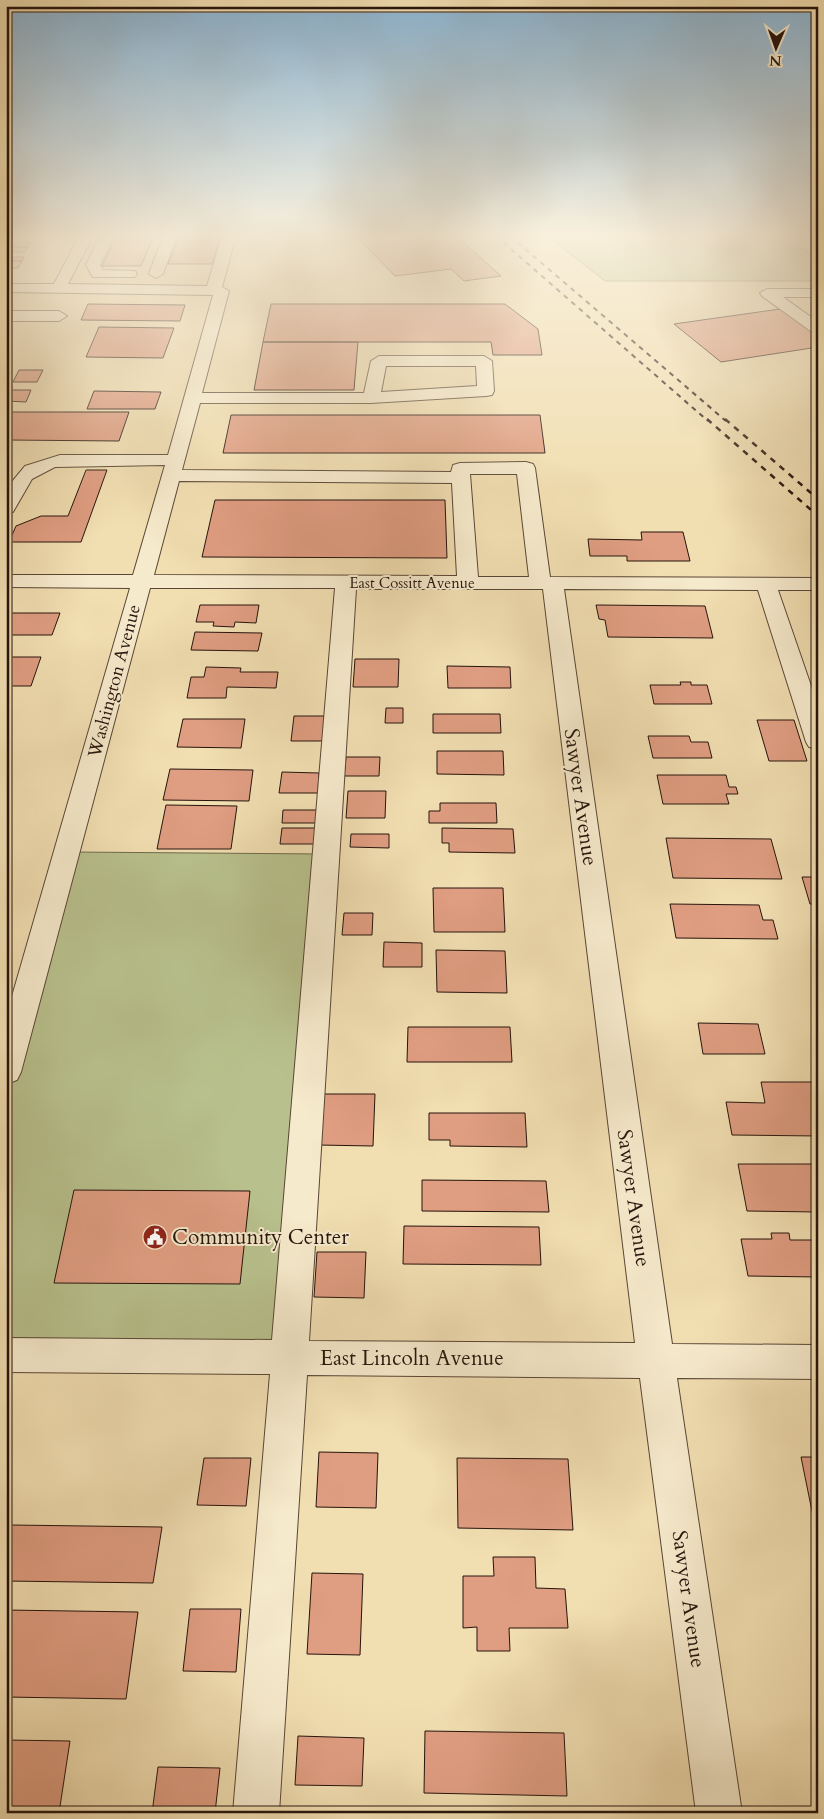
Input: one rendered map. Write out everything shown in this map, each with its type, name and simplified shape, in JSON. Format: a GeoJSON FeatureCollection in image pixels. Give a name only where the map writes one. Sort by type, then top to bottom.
{"type":"FeatureCollection","features":[{"type":"Feature","properties":{"kind":"street","name":"Washington Avenue"},"geometry":{"type":"LineString","coordinates":[[6,1072],[192,398],[210,321]]}},
{"type":"Feature","properties":{"kind":"street"},"geometry":{"type":"LineString","coordinates":[[807,321],[818,329]]}},
{"type":"Feature","properties":{"kind":"street"},"geometry":{"type":"LineString","coordinates":[[192,398],[371,398],[486,391],[484,361],[379,361],[371,398]]}},
{"type":"Feature","properties":{"kind":"street"},"geometry":{"type":"LineString","coordinates":[[6,508],[19,480],[34,467],[60,460],[173,468],[461,478],[468,583]]}},
{"type":"Feature","properties":{"kind":"street","name":"Sawyer Avenue"},"geometry":{"type":"LineString","coordinates":[[461,478],[460,469],[526,468],[546,583],[719,1813]]}},
{"type":"Feature","properties":{"kind":"street","name":"East Cossitt Avenue"},"geometry":{"type":"LineString","coordinates":[[6,581],[818,584]]}},
{"type":"Feature","properties":{"kind":"street"},"geometry":{"type":"LineString","coordinates":[[256,1813],[346,582]]}},
{"type":"Feature","properties":{"kind":"street"},"geometry":{"type":"LineString","coordinates":[[766,584],[818,742]]}},
{"type":"Feature","properties":{"kind":"street","name":"East Lincoln Avenue"},"geometry":{"type":"LineString","coordinates":[[6,1355],[818,1362]]}},
{"type":"Feature","properties":{"kind":"green space"},"geometry":{"type":"Polygon","coordinates":[[[72,852],[322,854],[284,1350],[6,1349],[6,1096],[72,852]]]}},
{"type":"Feature","properties":{"kind":"building"},"geometry":{"type":"Polygon","coordinates":[[[267,321],[527,321],[538,329],[542,355],[493,355],[491,342],[263,342],[267,321]]]}},
{"type":"Feature","properties":{"kind":"building"},"geometry":{"type":"Polygon","coordinates":[[[696,321],[797,321],[818,335],[818,347],[721,362],[674,324],[696,321]]]}},
{"type":"Feature","properties":{"kind":"building"},"geometry":{"type":"Polygon","coordinates":[[[99,327],[174,328],[163,358],[86,357],[99,327]]]}},
{"type":"Feature","properties":{"kind":"building"},"geometry":{"type":"Polygon","coordinates":[[[263,342],[358,342],[354,390],[254,390],[263,342]]]}},
{"type":"Feature","properties":{"kind":"building"},"geometry":{"type":"Polygon","coordinates":[[[19,370],[43,370],[37,382],[13,382],[19,370]]]}},
{"type":"Feature","properties":{"kind":"building"},"geometry":{"type":"Polygon","coordinates":[[[6,390],[31,390],[26,402],[6,401],[6,390]]]}},
{"type":"Feature","properties":{"kind":"building"},"geometry":{"type":"Polygon","coordinates":[[[94,391],[161,392],[155,409],[87,409],[94,391]]]}},
{"type":"Feature","properties":{"kind":"building"},"geometry":{"type":"Polygon","coordinates":[[[6,412],[129,412],[119,441],[6,440],[6,412]]]}},
{"type":"Feature","properties":{"kind":"building"},"geometry":{"type":"Polygon","coordinates":[[[231,415],[540,415],[545,453],[223,453],[231,415]]]}},
{"type":"Feature","properties":{"kind":"building"},"geometry":{"type":"Polygon","coordinates":[[[86,470],[107,470],[81,542],[9,542],[16,526],[41,516],[68,516],[86,470]]]}},
{"type":"Feature","properties":{"kind":"building"},"geometry":{"type":"Polygon","coordinates":[[[215,500],[445,500],[447,558],[202,557],[215,500]]]}},
{"type":"Feature","properties":{"kind":"building"},"geometry":{"type":"Polygon","coordinates":[[[641,532],[683,532],[690,561],[627,561],[627,556],[590,556],[588,539],[642,540],[641,532]]]}},
{"type":"Feature","properties":{"kind":"building"},"geometry":{"type":"Polygon","coordinates":[[[200,605],[259,605],[256,623],[235,622],[234,627],[213,626],[214,622],[196,622],[200,605]]]}},
{"type":"Feature","properties":{"kind":"building"},"geometry":{"type":"Polygon","coordinates":[[[596,605],[705,606],[713,638],[608,637],[605,620],[599,619],[596,605]]]}},
{"type":"Feature","properties":{"kind":"building"},"geometry":{"type":"Polygon","coordinates":[[[6,613],[60,613],[52,635],[6,635],[6,613]]]}},
{"type":"Feature","properties":{"kind":"building"},"geometry":{"type":"Polygon","coordinates":[[[195,632],[262,633],[258,651],[191,650],[195,632]]]}},
{"type":"Feature","properties":{"kind":"building"},"geometry":{"type":"Polygon","coordinates":[[[6,657],[41,657],[31,686],[6,686],[6,657]]]}},
{"type":"Feature","properties":{"kind":"building"},"geometry":{"type":"Polygon","coordinates":[[[355,659],[399,659],[398,687],[353,687],[355,659]]]}},
{"type":"Feature","properties":{"kind":"building"},"geometry":{"type":"Polygon","coordinates":[[[447,666],[510,667],[511,688],[448,688],[447,666]]]}},
{"type":"Feature","properties":{"kind":"building"},"geometry":{"type":"Polygon","coordinates":[[[206,667],[241,668],[240,672],[278,672],[276,688],[227,687],[226,698],[187,698],[191,677],[204,677],[206,667]]]}},
{"type":"Feature","properties":{"kind":"building"},"geometry":{"type":"Polygon","coordinates":[[[680,682],[691,682],[691,685],[707,685],[712,704],[654,704],[650,685],[681,685],[680,682]]]}},
{"type":"Feature","properties":{"kind":"building"},"geometry":{"type":"Polygon","coordinates":[[[386,708],[403,708],[403,723],[385,723],[386,708]]]}},
{"type":"Feature","properties":{"kind":"building"},"geometry":{"type":"Polygon","coordinates":[[[433,714],[500,714],[501,733],[433,733],[433,714]]]}},
{"type":"Feature","properties":{"kind":"building"},"geometry":{"type":"Polygon","coordinates":[[[294,716],[326,716],[323,741],[291,741],[294,716]]]}},
{"type":"Feature","properties":{"kind":"building"},"geometry":{"type":"Polygon","coordinates":[[[183,719],[245,719],[241,748],[177,747],[183,719]]]}},
{"type":"Feature","properties":{"kind":"building"},"geometry":{"type":"Polygon","coordinates":[[[757,720],[794,720],[807,761],[769,761],[757,720]]]}},
{"type":"Feature","properties":{"kind":"building"},"geometry":{"type":"Polygon","coordinates":[[[648,736],[689,736],[691,742],[708,742],[712,758],[653,758],[648,736]]]}},
{"type":"Feature","properties":{"kind":"building"},"geometry":{"type":"Polygon","coordinates":[[[437,751],[503,751],[504,775],[437,774],[437,751]]]}},
{"type":"Feature","properties":{"kind":"building"},"geometry":{"type":"Polygon","coordinates":[[[346,757],[380,757],[379,776],[344,776],[346,757]]]}},
{"type":"Feature","properties":{"kind":"building"},"geometry":{"type":"Polygon","coordinates":[[[170,769],[253,770],[249,801],[163,800],[170,769]]]}},
{"type":"Feature","properties":{"kind":"building"},"geometry":{"type":"Polygon","coordinates":[[[282,772],[319,773],[318,793],[279,793],[282,772]]]}},
{"type":"Feature","properties":{"kind":"building"},"geometry":{"type":"Polygon","coordinates":[[[657,775],[726,775],[729,787],[736,787],[738,794],[726,794],[729,804],[663,804],[657,775]]]}},
{"type":"Feature","properties":{"kind":"building"},"geometry":{"type":"Polygon","coordinates":[[[348,791],[386,791],[385,818],[346,818],[348,791]]]}},
{"type":"Feature","properties":{"kind":"building"},"geometry":{"type":"Polygon","coordinates":[[[440,803],[496,803],[497,823],[429,823],[429,811],[440,811],[440,803]]]}},
{"type":"Feature","properties":{"kind":"building"},"geometry":{"type":"Polygon","coordinates":[[[166,805],[237,806],[231,849],[157,849],[166,805]]]}},
{"type":"Feature","properties":{"kind":"building"},"geometry":{"type":"Polygon","coordinates":[[[283,810],[318,810],[317,823],[282,823],[283,810]]]}},
{"type":"Feature","properties":{"kind":"building"},"geometry":{"type":"Polygon","coordinates":[[[282,828],[317,828],[316,844],[280,844],[282,828]]]}},
{"type":"Feature","properties":{"kind":"building"},"geometry":{"type":"Polygon","coordinates":[[[442,828],[513,829],[515,853],[449,852],[449,843],[442,843],[442,828]]]}},
{"type":"Feature","properties":{"kind":"building"},"geometry":{"type":"Polygon","coordinates":[[[351,834],[389,834],[389,848],[350,847],[351,834]]]}},
{"type":"Feature","properties":{"kind":"building"},"geometry":{"type":"Polygon","coordinates":[[[666,838],[771,839],[782,879],[673,878],[666,838]]]}},
{"type":"Feature","properties":{"kind":"building"},"geometry":{"type":"Polygon","coordinates":[[[802,877],[818,877],[818,904],[810,904],[802,877]]]}},
{"type":"Feature","properties":{"kind":"building"},"geometry":{"type":"Polygon","coordinates":[[[433,888],[503,888],[505,932],[434,932],[433,888]]]}},
{"type":"Feature","properties":{"kind":"building"},"geometry":{"type":"Polygon","coordinates":[[[670,904],[759,905],[763,920],[773,920],[778,939],[676,938],[670,904]]]}},
{"type":"Feature","properties":{"kind":"building"},"geometry":{"type":"Polygon","coordinates":[[[344,913],[373,913],[372,935],[342,935],[344,913]]]}},
{"type":"Feature","properties":{"kind":"building"},"geometry":{"type":"Polygon","coordinates":[[[384,942],[422,943],[422,967],[383,967],[384,942]]]}},
{"type":"Feature","properties":{"kind":"building"},"geometry":{"type":"Polygon","coordinates":[[[436,950],[505,951],[507,993],[437,992],[436,950]]]}},
{"type":"Feature","properties":{"kind":"building"},"geometry":{"type":"Polygon","coordinates":[[[698,1023],[758,1024],[765,1054],[703,1054],[698,1023]]]}},
{"type":"Feature","properties":{"kind":"building"},"geometry":{"type":"Polygon","coordinates":[[[408,1027],[510,1027],[512,1062],[407,1062],[408,1027]]]}},
{"type":"Feature","properties":{"kind":"building"},"geometry":{"type":"Polygon","coordinates":[[[761,1082],[818,1082],[818,1136],[732,1135],[726,1102],[765,1103],[761,1082]]]}},
{"type":"Feature","properties":{"kind":"building"},"geometry":{"type":"Polygon","coordinates":[[[322,1094],[375,1094],[373,1146],[318,1145],[322,1094]]]}},
{"type":"Feature","properties":{"kind":"building"},"geometry":{"type":"Polygon","coordinates":[[[429,1113],[525,1113],[527,1147],[450,1146],[450,1140],[429,1140],[429,1113]]]}},
{"type":"Feature","properties":{"kind":"building"},"geometry":{"type":"Polygon","coordinates":[[[738,1164],[818,1164],[818,1212],[747,1211],[738,1164]]]}},
{"type":"Feature","properties":{"kind":"building"},"geometry":{"type":"Polygon","coordinates":[[[422,1180],[546,1181],[549,1212],[422,1211],[422,1180]]]}},
{"type":"Feature","properties":{"kind":"building","name":"Community Center"},"geometry":{"type":"Polygon","coordinates":[[[74,1190],[250,1191],[240,1284],[54,1283],[74,1190]]]}},
{"type":"Feature","properties":{"kind":"building"},"geometry":{"type":"Polygon","coordinates":[[[404,1226],[539,1227],[541,1265],[403,1264],[404,1226]]]}},
{"type":"Feature","properties":{"kind":"building"},"geometry":{"type":"Polygon","coordinates":[[[771,1233],[789,1233],[790,1240],[818,1240],[818,1277],[748,1276],[741,1239],[772,1239],[771,1233]]]}},
{"type":"Feature","properties":{"kind":"building"},"geometry":{"type":"Polygon","coordinates":[[[317,1252],[366,1252],[364,1298],[314,1297],[317,1252]]]}},
{"type":"Feature","properties":{"kind":"building"},"geometry":{"type":"Polygon","coordinates":[[[319,1452],[378,1453],[376,1508],[316,1507],[319,1452]]]}},
{"type":"Feature","properties":{"kind":"building"},"geometry":{"type":"Polygon","coordinates":[[[801,1457],[818,1457],[818,1527],[815,1526],[801,1457]]]}},
{"type":"Feature","properties":{"kind":"building"},"geometry":{"type":"Polygon","coordinates":[[[204,1458],[251,1458],[246,1506],[197,1505],[204,1458]]]}},
{"type":"Feature","properties":{"kind":"building"},"geometry":{"type":"Polygon","coordinates":[[[457,1458],[568,1459],[573,1530],[458,1528],[457,1458]]]}},
{"type":"Feature","properties":{"kind":"building"},"geometry":{"type":"Polygon","coordinates":[[[11,1525],[162,1527],[153,1583],[6,1581],[6,1545],[11,1525]]]}},
{"type":"Feature","properties":{"kind":"building"},"geometry":{"type":"Polygon","coordinates":[[[493,1557],[535,1557],[536,1588],[565,1589],[568,1628],[509,1628],[510,1651],[477,1651],[477,1627],[463,1628],[463,1576],[494,1576],[493,1557]]]}},
{"type":"Feature","properties":{"kind":"building"},"geometry":{"type":"Polygon","coordinates":[[[312,1573],[363,1574],[360,1655],[307,1654],[312,1573]]]}},
{"type":"Feature","properties":{"kind":"building"},"geometry":{"type":"Polygon","coordinates":[[[190,1609],[241,1609],[236,1672],[183,1671],[190,1609]]]}},
{"type":"Feature","properties":{"kind":"building"},"geometry":{"type":"Polygon","coordinates":[[[6,1610],[138,1612],[126,1699],[6,1697],[6,1610]]]}},
{"type":"Feature","properties":{"kind":"building"},"geometry":{"type":"Polygon","coordinates":[[[425,1731],[564,1733],[567,1796],[424,1793],[425,1731]]]}},
{"type":"Feature","properties":{"kind":"building"},"geometry":{"type":"Polygon","coordinates":[[[298,1736],[364,1738],[362,1786],[295,1785],[298,1736]]]}},
{"type":"Feature","properties":{"kind":"building"},"geometry":{"type":"Polygon","coordinates":[[[6,1740],[70,1741],[59,1813],[6,1813],[6,1740]]]}},
{"type":"Feature","properties":{"kind":"building"},"geometry":{"type":"Polygon","coordinates":[[[158,1767],[220,1768],[215,1813],[152,1813],[158,1767]]]}},
{"type":"Feature","properties":{"kind":"railway"},"geometry":{"type":"LineString","coordinates":[[593,321],[708,421]]}},
{"type":"Feature","properties":{"kind":"railway"},"geometry":{"type":"LineString","coordinates":[[609,321],[726,421]]}},
{"type":"Feature","properties":{"kind":"railway"},"geometry":{"type":"LineString","coordinates":[[707,419],[818,516]]}},
{"type":"Feature","properties":{"kind":"railway"},"geometry":{"type":"LineString","coordinates":[[725,419],[818,499]]}},
{"type":"Feature","properties":{"kind":"place","name":"Community Center"},"geometry":{"type":"Point","coordinates":[155,1237]}}]}
